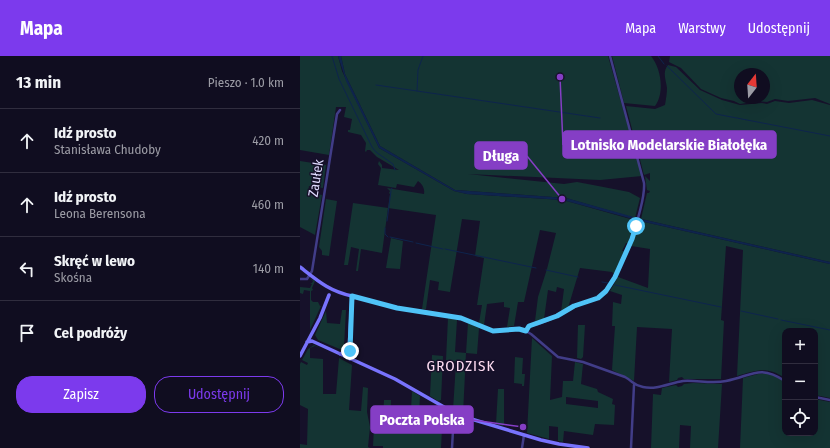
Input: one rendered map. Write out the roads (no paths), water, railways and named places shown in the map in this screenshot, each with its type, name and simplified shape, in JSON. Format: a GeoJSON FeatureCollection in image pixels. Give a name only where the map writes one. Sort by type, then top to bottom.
{"type":"FeatureCollection","features":[{"type":"Feature","properties":{"kind":"street"},"geometry":{"type":"LineString","coordinates":[[526,331],[529,326],[557,316],[574,306],[598,298],[606,291],[615,277],[632,239],[640,213],[644,197],[644,178],[610,56]]}},
{"type":"Feature","properties":{"kind":"street","name":"Zaułek"},"geometry":{"type":"LineString","coordinates":[[310,275],[313,269],[337,114],[340,110]]}},
{"type":"Feature","properties":{"kind":"street"},"geometry":{"type":"LineString","coordinates":[[300,267],[327,288],[335,292],[397,308],[461,318],[493,331],[519,329],[526,331],[558,357],[582,362],[625,377],[634,385],[648,388],[685,381],[720,382],[760,372],[772,373],[782,378]]}},
{"type":"Feature","properties":{"kind":"street"},"geometry":{"type":"LineString","coordinates":[[300,279],[306,280],[310,275]]}},
{"type":"Feature","properties":{"kind":"street"},"geometry":{"type":"LineString","coordinates":[[300,356],[310,334],[320,318],[329,295],[327,288]]}},
{"type":"Feature","properties":{"kind":"street"},"geometry":{"type":"LineString","coordinates":[[329,295],[335,292]]}},
{"type":"Feature","properties":{"kind":"street"},"geometry":{"type":"LineString","coordinates":[[350,359],[352,296]]}},
{"type":"Feature","properties":{"kind":"street"},"geometry":{"type":"LineString","coordinates":[[310,334],[312,341]]}},
{"type":"Feature","properties":{"kind":"street"},"geometry":{"type":"LineString","coordinates":[[307,342],[312,341],[395,379],[454,413],[559,446],[588,448]]}},
{"type":"Feature","properties":{"kind":"street"},"geometry":{"type":"LineString","coordinates":[[340,354],[350,350]]}},
{"type":"Feature","properties":{"kind":"street"},"geometry":{"type":"LineString","coordinates":[[631,448],[634,385]]}},
{"type":"Feature","properties":{"kind":"street"},"geometry":{"type":"LineString","coordinates":[[818,398],[830,400]]}},
{"type":"Feature","properties":{"kind":"street"},"geometry":{"type":"LineString","coordinates":[[452,448],[454,413]]}},
{"type":"Feature","properties":{"kind":"street"},"geometry":{"type":"LineString","coordinates":[[522,448],[524,435]]}},
{"type":"Feature","properties":{"kind":"water"},"geometry":{"type":"Polygon","coordinates":[[[338,56],[341,56],[345,74],[380,146],[455,190],[566,198],[641,219],[830,262],[830,264],[640,221],[563,200],[467,194],[454,191],[379,148],[346,81],[338,56]]]}},
{"type":"Feature","properties":{"kind":"waterway"},"geometry":{"type":"LineString","coordinates":[[332,56],[339,79],[372,147],[376,152],[393,164],[395,170]]}},
{"type":"Feature","properties":{"kind":"waterway"},"geometry":{"type":"LineString","coordinates":[[376,85],[417,91],[418,70],[423,56]]}},
{"type":"Feature","properties":{"kind":"waterway"},"geometry":{"type":"LineString","coordinates":[[658,56],[664,64]]}},
{"type":"Feature","properties":{"kind":"waterway"},"geometry":{"type":"LineString","coordinates":[[667,66],[716,114],[830,136]]}},
{"type":"Feature","properties":{"kind":"waterway"},"geometry":{"type":"LineString","coordinates":[[417,91],[600,118]]}},
{"type":"Feature","properties":{"kind":"waterway"},"geometry":{"type":"LineString","coordinates":[[387,221],[391,191]]}},
{"type":"Feature","properties":{"kind":"waterway"},"geometry":{"type":"LineString","coordinates":[[385,228],[385,234],[388,237]]}},
{"type":"Feature","properties":{"kind":"waterway"},"geometry":{"type":"LineString","coordinates":[[390,237],[413,242]]}},
{"type":"Feature","properties":{"kind":"waterway"},"geometry":{"type":"LineString","coordinates":[[416,243],[443,249]]}},
{"type":"Feature","properties":{"kind":"waterway"},"geometry":{"type":"LineString","coordinates":[[445,249],[536,268]]}},
{"type":"Feature","properties":{"kind":"waterway"},"geometry":{"type":"LineString","coordinates":[[546,270],[578,277]]}},
{"type":"Feature","properties":{"kind":"waterway"},"geometry":{"type":"LineString","coordinates":[[602,282],[608,283]]}},
{"type":"Feature","properties":{"kind":"waterway"},"geometry":{"type":"LineString","coordinates":[[615,285],[721,307]]}},
{"type":"Feature","properties":{"kind":"waterway"},"geometry":{"type":"LineString","coordinates":[[741,311],[778,319]]}},
{"type":"Feature","properties":{"kind":"waterway"},"geometry":{"type":"LineString","coordinates":[[781,320],[830,330]]}},
{"type":"Feature","properties":{"kind":"place","name":"Lotnisko Modelarskie Białołęka"},"geometry":{"type":"Point","coordinates":[560,77]}},
{"type":"Feature","properties":{"kind":"place","name":"Długa"},"geometry":{"type":"Point","coordinates":[562,199]}},
{"type":"Feature","properties":{"kind":"place","name":"Poczta Polska"},"geometry":{"type":"Point","coordinates":[523,427]}},
{"type":"Feature","properties":{"kind":"district","name":"GRODZISK"},"geometry":{"type":"Point","coordinates":[461,366]}}]}
